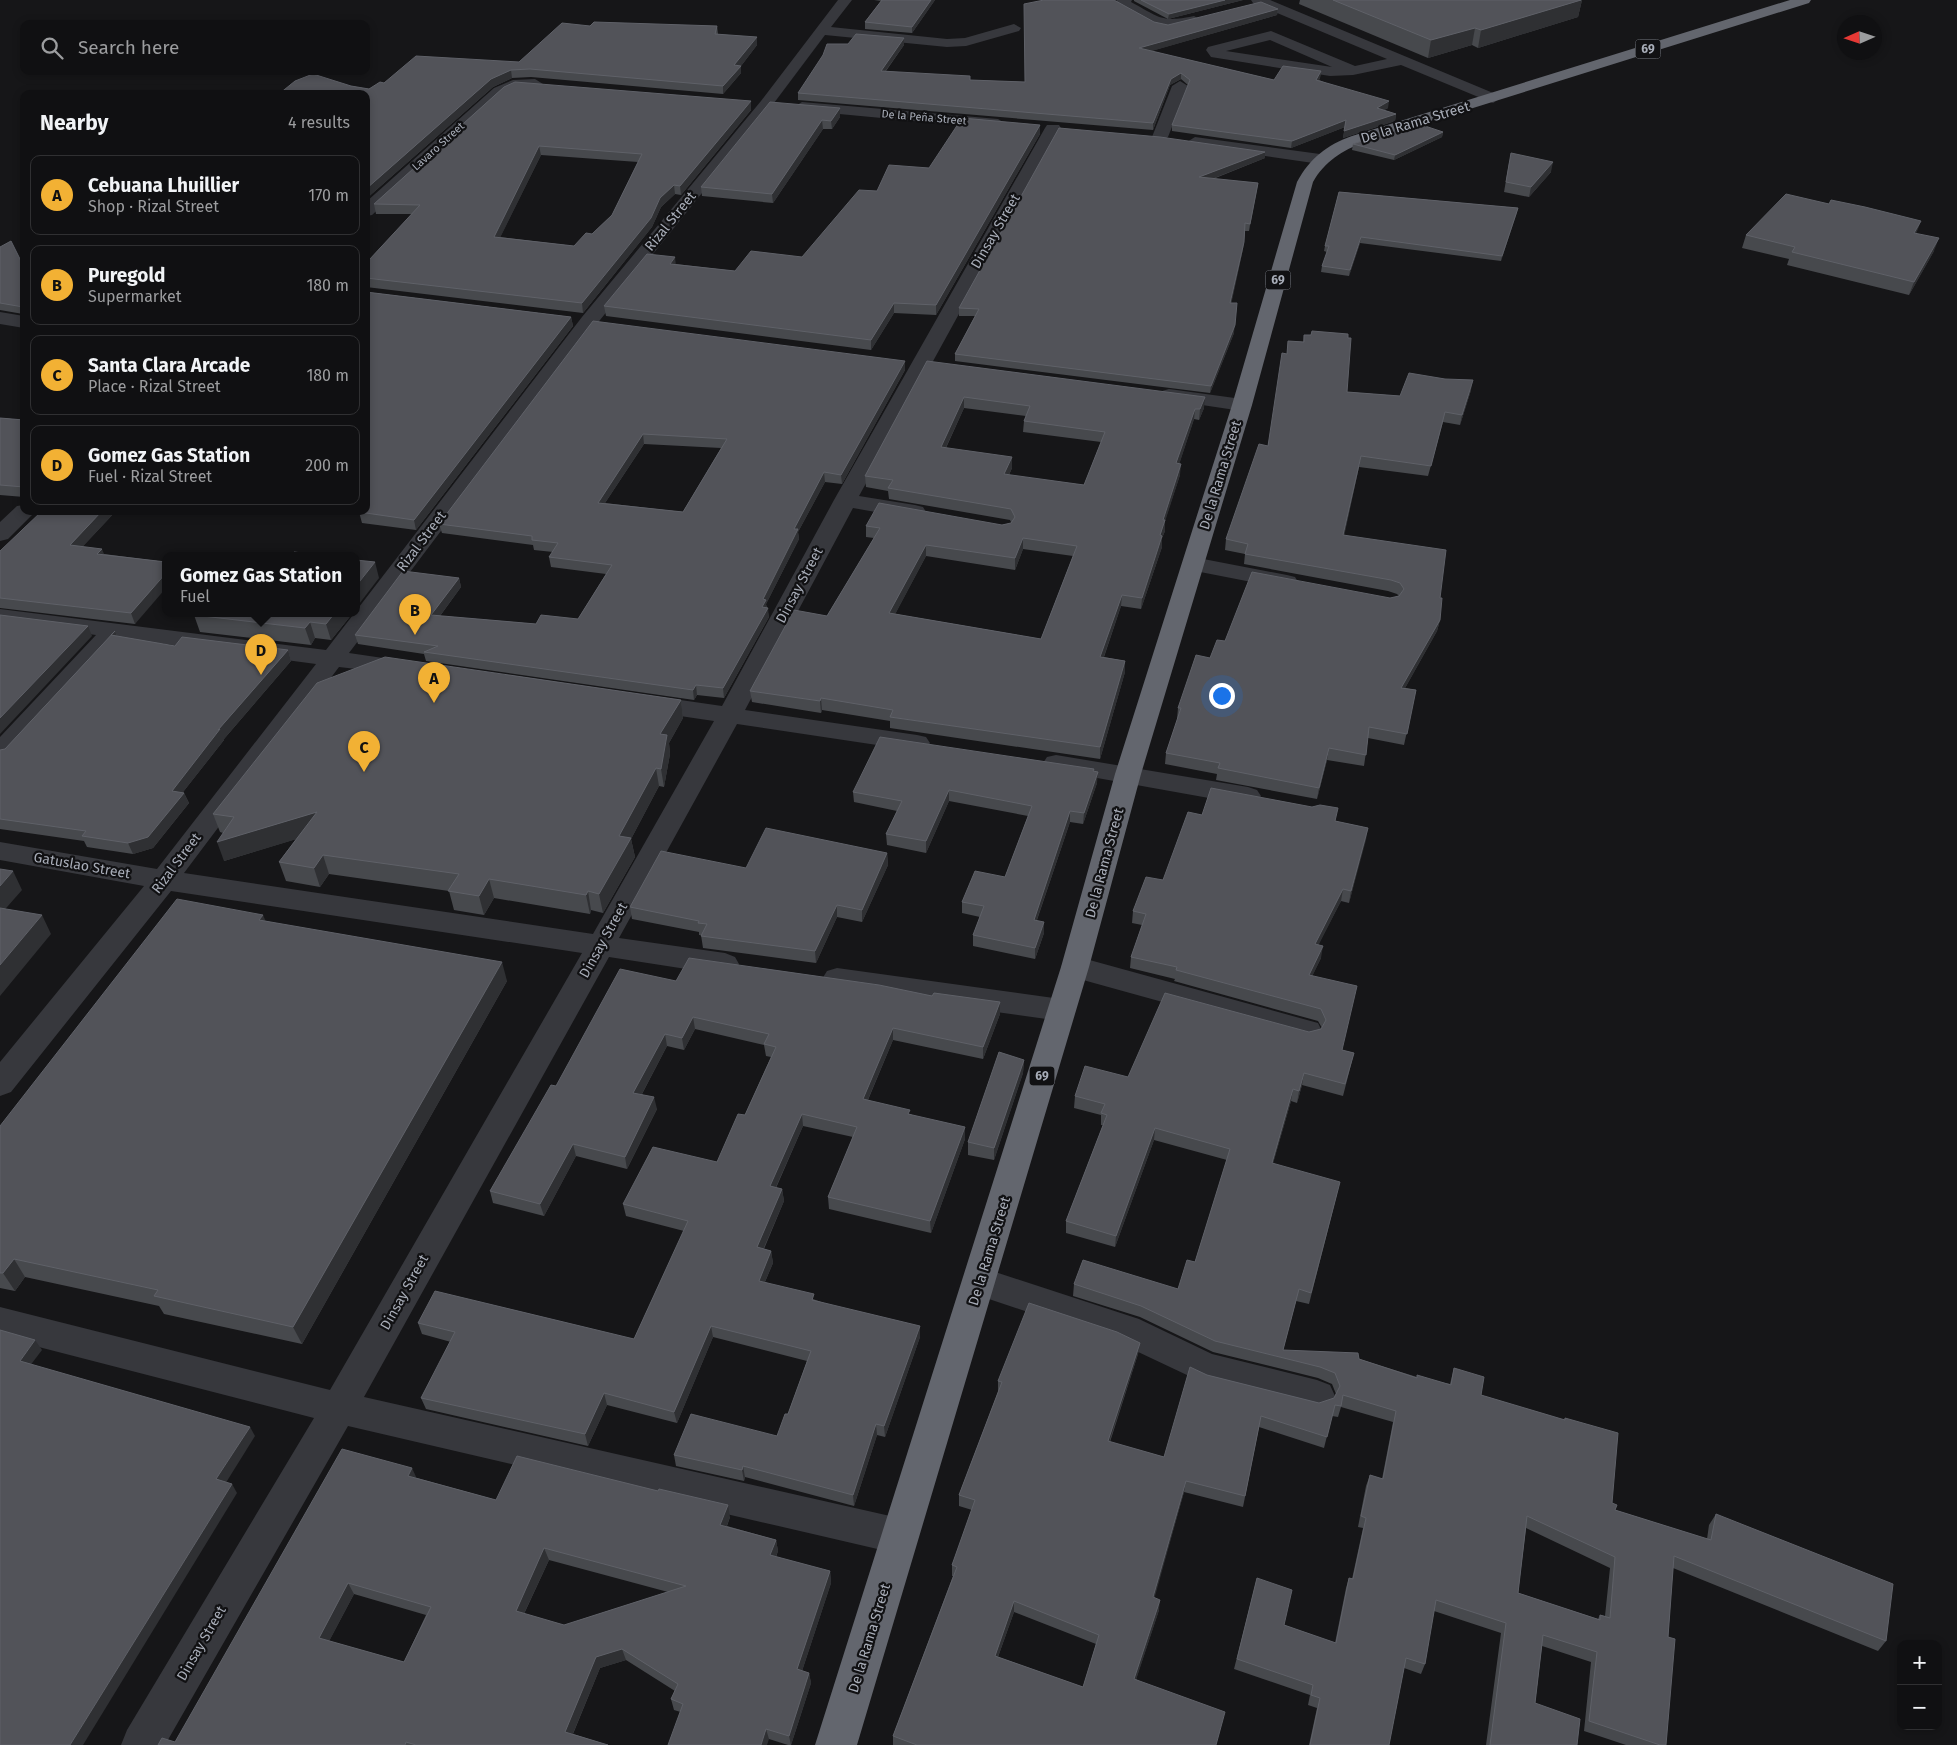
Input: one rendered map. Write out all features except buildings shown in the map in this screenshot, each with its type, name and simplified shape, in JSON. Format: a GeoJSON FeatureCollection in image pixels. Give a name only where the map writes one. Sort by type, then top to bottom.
{"type":"FeatureCollection","features":[{"type":"Feature","properties":{"kind":"highway","name":"69"},"geometry":{"type":"LineString","coordinates":[[1493,98],[1804,0]]}},
{"type":"Feature","properties":{"kind":"highway","name":"De la Rama Street"},"geometry":{"type":"LineString","coordinates":[[836,1745],[899,1536],[980,1282],[1075,967],[1128,774],[1242,405],[1306,182],[1320,159],[1337,148],[1358,139],[1493,98]]}},
{"type":"Feature","properties":{"kind":"street","name":"Rizal Street"},"geometry":{"type":"LineString","coordinates":[[0,1084],[164,880],[332,657],[757,103],[824,31],[845,0]]}},
{"type":"Feature","properties":{"kind":"street"},"geometry":{"type":"LineString","coordinates":[[1126,0],[1122,3],[1160,24],[1168,26],[1208,16]]}},
{"type":"Feature","properties":{"kind":"street"},"geometry":{"type":"LineString","coordinates":[[1244,6],[1260,1],[1493,98]]}},
{"type":"Feature","properties":{"kind":"street"},"geometry":{"type":"LineString","coordinates":[[824,31],[947,43],[966,42],[1014,28]]}},
{"type":"Feature","properties":{"kind":"street"},"geometry":{"type":"LineString","coordinates":[[1353,72],[1271,35],[1213,50],[1216,54],[1330,72],[1353,72],[1402,60]]}},
{"type":"Feature","properties":{"kind":"street","name":"Lavaro Street"},"geometry":{"type":"LineString","coordinates":[[370,207],[499,91],[513,85],[550,86]]}},
{"type":"Feature","properties":{"kind":"street"},"geometry":{"type":"LineString","coordinates":[[1160,138],[1180,86]]}},
{"type":"Feature","properties":{"kind":"street","name":"De la Peña Street"},"geometry":{"type":"LineString","coordinates":[[757,103],[1014,125]]}},
{"type":"Feature","properties":{"kind":"street","name":"Dinsay Street"},"geometry":{"type":"LineString","coordinates":[[142,1745],[339,1408],[600,947],[730,715],[920,364],[1053,128]]}},
{"type":"Feature","properties":{"kind":"street"},"geometry":{"type":"LineString","coordinates":[[1141,136],[1320,159]]}},
{"type":"Feature","properties":{"kind":"street"},"geometry":{"type":"LineString","coordinates":[[0,318],[20,321]]}},
{"type":"Feature","properties":{"kind":"street"},"geometry":{"type":"LineString","coordinates":[[1154,394],[1242,405]]}},
{"type":"Feature","properties":{"kind":"street"},"geometry":{"type":"LineString","coordinates":[[845,500],[934,515]]}},
{"type":"Feature","properties":{"kind":"street"},"geometry":{"type":"LineString","coordinates":[[0,534],[21,515]]}},
{"type":"Feature","properties":{"kind":"street"},"geometry":{"type":"LineString","coordinates":[[1193,564],[1310,586]]}},
{"type":"Feature","properties":{"kind":"street"},"geometry":{"type":"LineString","coordinates":[[0,616],[332,657],[429,671]]}},
{"type":"Feature","properties":{"kind":"street"},"geometry":{"type":"LineString","coordinates":[[0,752],[113,631]]}},
{"type":"Feature","properties":{"kind":"street"},"geometry":{"type":"LineString","coordinates":[[623,699],[944,747]]}},
{"type":"Feature","properties":{"kind":"street"},"geometry":{"type":"LineString","coordinates":[[1031,760],[1128,774],[1271,801]]}},
{"type":"Feature","properties":{"kind":"street","name":"Gatuslao Street"},"geometry":{"type":"LineString","coordinates":[[0,851],[164,880],[600,947],[747,967]]}},
{"type":"Feature","properties":{"kind":"street"},"geometry":{"type":"LineString","coordinates":[[1075,967],[1307,1031]]}},
{"type":"Feature","properties":{"kind":"street"},"geometry":{"type":"LineString","coordinates":[[816,976],[1061,1010]]}},
{"type":"Feature","properties":{"kind":"street"},"geometry":{"type":"LineString","coordinates":[[980,1282],[1127,1330],[1206,1368],[1318,1396]]}},
{"type":"Feature","properties":{"kind":"street"},"geometry":{"type":"LineString","coordinates":[[0,1322],[339,1408],[899,1536]]}},
{"type":"Feature","properties":{"kind":"place","name":"Puregold"},"geometry":{"type":"Point","coordinates":[415,635]}},
{"type":"Feature","properties":{"kind":"place","name":"Gomez Gas Station"},"geometry":{"type":"Point","coordinates":[261,675]}},
{"type":"Feature","properties":{"kind":"place","name":"Cebuana Lhuillier"},"geometry":{"type":"Point","coordinates":[434,703]}},
{"type":"Feature","properties":{"kind":"place","name":"Santa Clara Arcade"},"geometry":{"type":"Point","coordinates":[364,772]}}]}
